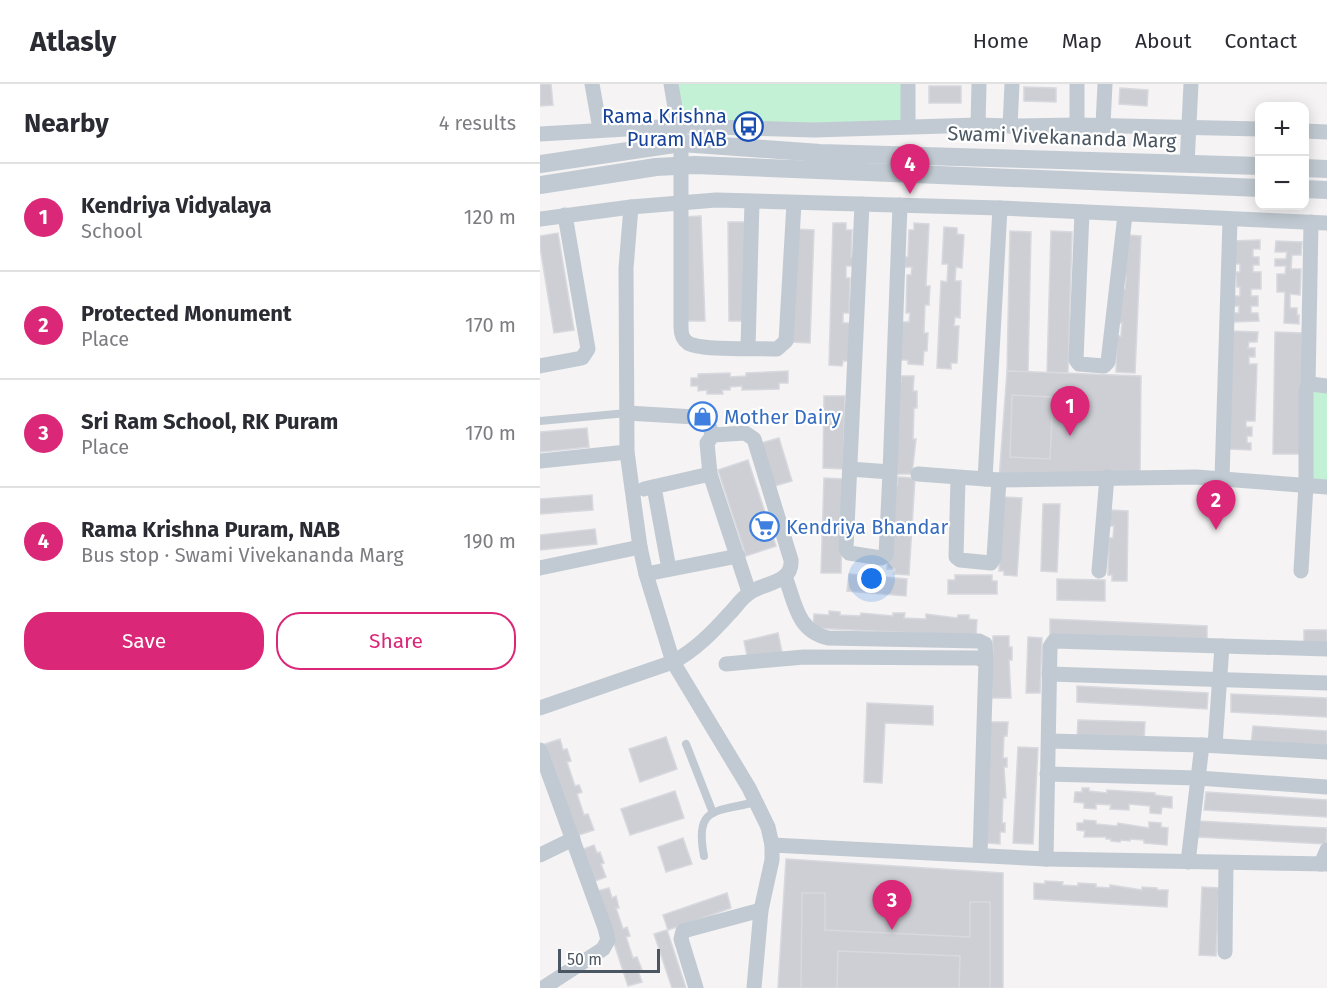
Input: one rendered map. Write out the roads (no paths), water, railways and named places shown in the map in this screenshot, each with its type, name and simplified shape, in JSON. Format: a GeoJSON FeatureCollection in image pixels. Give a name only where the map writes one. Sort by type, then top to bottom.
{"type":"FeatureCollection","features":[{"type":"Feature","properties":{"kind":"street"},"geometry":{"type":"LineString","coordinates":[[592,84],[600,129]]}},
{"type":"Feature","properties":{"kind":"street"},"geometry":{"type":"LineString","coordinates":[[671,84],[680,135],[682,166],[681,327],[683,338],[692,345],[717,348],[777,349],[786,340],[794,203]]}},
{"type":"Feature","properties":{"kind":"street"},"geometry":{"type":"LineString","coordinates":[[908,84],[908,126]]}},
{"type":"Feature","properties":{"kind":"street"},"geometry":{"type":"LineString","coordinates":[[978,125],[979,84]]}},
{"type":"Feature","properties":{"kind":"street"},"geometry":{"type":"LineString","coordinates":[[1010,126],[1012,84]]}},
{"type":"Feature","properties":{"kind":"street"},"geometry":{"type":"LineString","coordinates":[[1077,84],[1077,125]]}},
{"type":"Feature","properties":{"kind":"street"},"geometry":{"type":"LineString","coordinates":[[1103,125],[1105,84]]}},
{"type":"Feature","properties":{"kind":"street"},"geometry":{"type":"LineString","coordinates":[[1187,164],[1191,84]]}},
{"type":"Feature","properties":{"kind":"street"},"geometry":{"type":"LineString","coordinates":[[540,134],[600,129],[680,135],[978,125],[1255,129]]}},
{"type":"Feature","properties":{"kind":"street"},"geometry":{"type":"LineString","coordinates":[[1309,131],[1327,132]]}},
{"type":"Feature","properties":{"kind":"street","name":"Swami Vivekananda Marg"},"geometry":{"type":"LineString","coordinates":[[540,164],[680,135],[820,153],[1255,166]]}},
{"type":"Feature","properties":{"kind":"street"},"geometry":{"type":"LineString","coordinates":[[540,185],[656,167],[682,166],[1255,188]]}},
{"type":"Feature","properties":{"kind":"street"},"geometry":{"type":"LineString","coordinates":[[1309,168],[1327,169]]}},
{"type":"Feature","properties":{"kind":"street"},"geometry":{"type":"LineString","coordinates":[[1309,189],[1327,190]]}},
{"type":"Feature","properties":{"kind":"street"},"geometry":{"type":"LineString","coordinates":[[540,219],[631,207],[716,200],[1000,208],[1327,223]]}},
{"type":"Feature","properties":{"kind":"street"},"geometry":{"type":"LineString","coordinates":[[748,348],[752,202]]}},
{"type":"Feature","properties":{"kind":"street"},"geometry":{"type":"LineString","coordinates":[[862,204],[847,551],[881,558],[886,555],[891,472],[900,205]]}},
{"type":"Feature","properties":{"kind":"street"},"geometry":{"type":"LineString","coordinates":[[631,207],[626,268],[627,452],[640,547],[673,662],[756,802],[768,827],[772,845],[772,860],[761,910],[754,988]]}},
{"type":"Feature","properties":{"kind":"street"},"geometry":{"type":"LineString","coordinates":[[958,478],[956,557],[960,560],[991,563],[994,558],[992,480],[1000,208]]}},
{"type":"Feature","properties":{"kind":"street"},"geometry":{"type":"LineString","coordinates":[[1082,212],[1076,360],[1079,364],[1104,366],[1108,362],[1125,214]]}},
{"type":"Feature","properties":{"kind":"street"},"geometry":{"type":"LineString","coordinates":[[540,366],[582,358],[588,349],[565,215]]}},
{"type":"Feature","properties":{"kind":"street"},"geometry":{"type":"LineString","coordinates":[[1222,479],[1230,220]]}},
{"type":"Feature","properties":{"kind":"street"},"geometry":{"type":"LineString","coordinates":[[1301,571],[1306,485],[1306,390],[1308,386],[1311,222]]}},
{"type":"Feature","properties":{"kind":"street"},"geometry":{"type":"LineString","coordinates":[[1308,386],[1327,386]]}},
{"type":"Feature","properties":{"kind":"street"},"geometry":{"type":"LineString","coordinates":[[627,413],[695,417],[708,424],[713,435]]}},
{"type":"Feature","properties":{"kind":"street"},"geometry":{"type":"LineString","coordinates":[[540,708],[673,662],[694,649],[749,592],[776,582],[790,569],[791,560],[754,439],[745,433],[713,435],[707,441],[710,474],[749,592]]}},
{"type":"Feature","properties":{"kind":"street"},"geometry":{"type":"LineString","coordinates":[[540,461],[627,452]]}},
{"type":"Feature","properties":{"kind":"street"},"geometry":{"type":"LineString","coordinates":[[850,469],[891,472]]}},
{"type":"Feature","properties":{"kind":"street"},"geometry":{"type":"LineString","coordinates":[[632,492],[710,474]]}},
{"type":"Feature","properties":{"kind":"street"},"geometry":{"type":"LineString","coordinates":[[918,474],[992,480],[1107,477],[1222,479],[1327,487]]}},
{"type":"Feature","properties":{"kind":"street"},"geometry":{"type":"LineString","coordinates":[[1099,571],[1107,477]]}},
{"type":"Feature","properties":{"kind":"street"},"geometry":{"type":"LineString","coordinates":[[654,487],[669,569]]}},
{"type":"Feature","properties":{"kind":"street"},"geometry":{"type":"LineString","coordinates":[[540,568],[640,547]]}},
{"type":"Feature","properties":{"kind":"street"},"geometry":{"type":"LineString","coordinates":[[646,574],[738,556]]}},
{"type":"Feature","properties":{"kind":"street"},"geometry":{"type":"LineString","coordinates":[[785,576],[801,621],[816,636],[980,641],[986,644],[980,855]]}},
{"type":"Feature","properties":{"kind":"street"},"geometry":{"type":"LineString","coordinates":[[1046,860],[1050,647],[1057,640],[1327,649]]}},
{"type":"Feature","properties":{"kind":"street"},"geometry":{"type":"LineString","coordinates":[[1188,862],[1198,778],[1208,745],[1221,680],[1222,646]]}},
{"type":"Feature","properties":{"kind":"street"},"geometry":{"type":"LineString","coordinates":[[726,664],[804,657],[977,658],[986,661]]}},
{"type":"Feature","properties":{"kind":"street"},"geometry":{"type":"LineString","coordinates":[[1049,674],[1327,683]]}},
{"type":"Feature","properties":{"kind":"street"},"geometry":{"type":"LineString","coordinates":[[1049,741],[1208,745],[1327,752]]}},
{"type":"Feature","properties":{"kind":"street"},"geometry":{"type":"LineString","coordinates":[[540,750],[605,928],[607,943],[603,949],[543,988]]}},
{"type":"Feature","properties":{"kind":"street"},"geometry":{"type":"LineString","coordinates":[[1047,774],[1198,778],[1327,787]]}},
{"type":"Feature","properties":{"kind":"street"},"geometry":{"type":"LineString","coordinates":[[540,854],[573,840]]}},
{"type":"Feature","properties":{"kind":"street"},"geometry":{"type":"LineString","coordinates":[[772,845],[1046,860],[1226,863],[1325,859]]}},
{"type":"Feature","properties":{"kind":"street"},"geometry":{"type":"LineString","coordinates":[[1225,952],[1226,863]]}},
{"type":"Feature","properties":{"kind":"street"},"geometry":{"type":"LineString","coordinates":[[696,988],[681,939],[683,931],[761,910]]}},
{"type":"Feature","properties":{"kind":"lane"},"geometry":{"type":"LineString","coordinates":[[540,421],[627,413]]}},
{"type":"Feature","properties":{"kind":"lane"},"geometry":{"type":"LineString","coordinates":[[686,744],[713,813]]}},
{"type":"Feature","properties":{"kind":"lane"},"geometry":{"type":"LineString","coordinates":[[704,856],[700,828],[706,818],[713,813],[756,802]]}},
{"type":"Feature","properties":{"kind":"place","name":"Rama Krishna Puram NAB"},"geometry":{"type":"Point","coordinates":[748,127]}},
{"type":"Feature","properties":{"kind":"place","name":"Rama Krishna Puram, NAB"},"geometry":{"type":"Point","coordinates":[910,194]}},
{"type":"Feature","properties":{"kind":"place","name":"Mother Dairy"},"geometry":{"type":"Point","coordinates":[703,417]}},
{"type":"Feature","properties":{"kind":"place","name":"Kendriya Vidyalaya"},"geometry":{"type":"Point","coordinates":[1070,436]}},
{"type":"Feature","properties":{"kind":"place","name":"Kendriya Bhandar"},"geometry":{"type":"Point","coordinates":[765,527]}},
{"type":"Feature","properties":{"kind":"place","name":"Protected Monument"},"geometry":{"type":"Point","coordinates":[1216,530]}},
{"type":"Feature","properties":{"kind":"place","name":"Sri Ram School, RK Puram"},"geometry":{"type":"Point","coordinates":[892,930]}}]}
